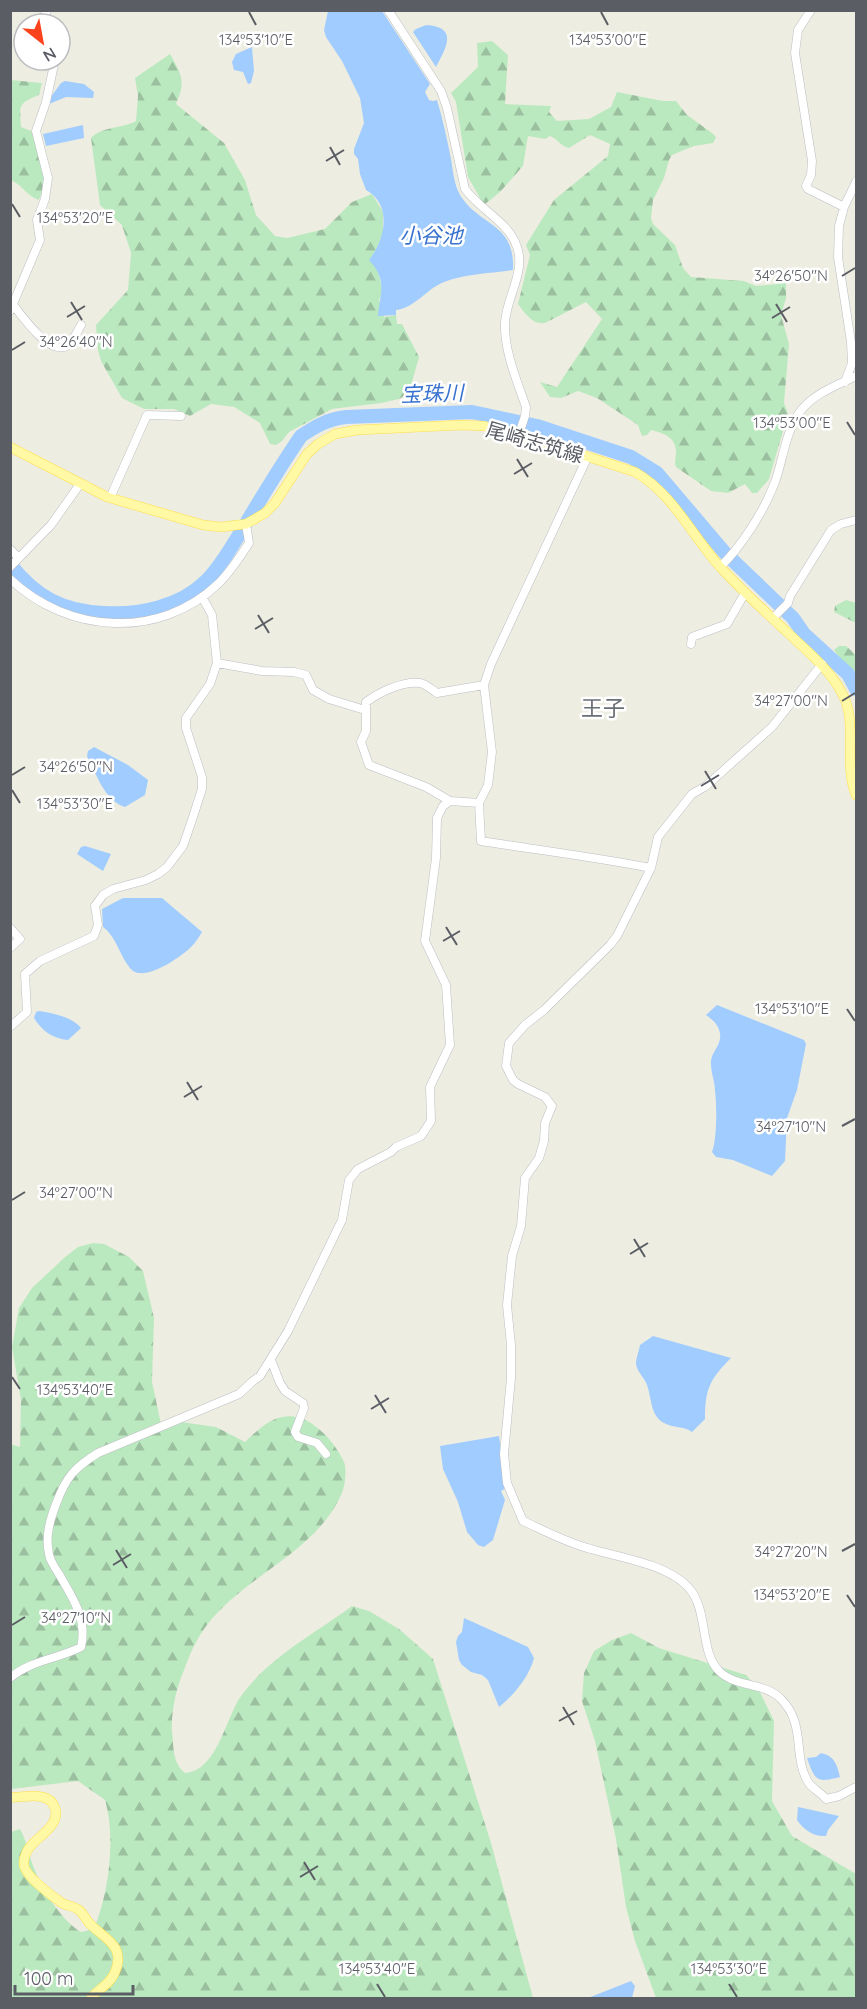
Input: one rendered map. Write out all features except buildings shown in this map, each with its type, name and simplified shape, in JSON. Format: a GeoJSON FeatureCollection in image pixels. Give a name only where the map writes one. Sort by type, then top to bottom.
{"type":"FeatureCollection","features":[{"type":"Feature","properties":{"kind":"main road","name":"尾崎志筑線"},"geometry":{"type":"LineString","coordinates":[[243,528],[275,503],[307,454],[318,444],[336,434],[357,430],[484,426],[520,432],[635,472],[650,481],[745,592],[775,615],[822,664],[845,698],[849,713],[851,777],[856,795]]}},
{"type":"Feature","properties":{"kind":"main road"},"geometry":{"type":"LineString","coordinates":[[10,447],[110,498],[203,525],[243,528]]}},
{"type":"Feature","properties":{"kind":"main road"},"geometry":{"type":"LineString","coordinates":[[10,1797],[40,1796],[50,1800],[55,1806],[56,1819],[29,1848],[24,1868],[33,1879],[61,1902],[79,1910],[90,1924],[108,1937],[116,1951],[117,1964],[107,1986],[90,1998]]}},
{"type":"Feature","properties":{"kind":"street"},"geometry":{"type":"LineString","coordinates":[[388,10],[441,91],[465,189],[472,200],[511,234],[518,249],[518,271],[504,321],[505,336],[526,407],[520,432]]}},
{"type":"Feature","properties":{"kind":"street"},"geometry":{"type":"LineString","coordinates":[[811,10],[798,30],[795,53],[812,161],[811,175],[806,186],[844,207]]}},
{"type":"Feature","properties":{"kind":"street"},"geometry":{"type":"LineString","coordinates":[[52,72],[46,102],[36,131],[48,178],[45,199],[37,220],[40,240],[11,305],[40,337],[60,348],[73,340],[81,325]]}},
{"type":"Feature","properties":{"kind":"street"},"geometry":{"type":"LineString","coordinates":[[844,382],[852,363],[838,257],[839,226],[844,207],[856,182]]}},
{"type":"Feature","properties":{"kind":"street"},"geometry":{"type":"LineString","coordinates":[[722,565],[735,553],[768,497],[784,448],[799,413],[815,397],[856,376]]}},
{"type":"Feature","properties":{"kind":"street"},"geometry":{"type":"LineString","coordinates":[[110,498],[147,415],[181,416]]}},
{"type":"Feature","properties":{"kind":"street"},"geometry":{"type":"LineString","coordinates":[[588,456],[491,664],[484,685],[492,752],[488,785],[479,803],[481,841],[651,868]]}},
{"type":"Feature","properties":{"kind":"street"},"geometry":{"type":"LineString","coordinates":[[10,567],[61,513],[81,484]]}},
{"type":"Feature","properties":{"kind":"street"},"geometry":{"type":"LineString","coordinates":[[775,615],[788,603],[790,596],[831,530],[841,524],[856,520]]}},
{"type":"Feature","properties":{"kind":"street"},"geometry":{"type":"LineString","coordinates":[[10,579],[27,595],[62,614],[77,618],[105,623],[135,622],[158,617],[202,597],[218,584],[235,566],[249,543],[243,528]]}},
{"type":"Feature","properties":{"kind":"street"},"geometry":{"type":"LineString","coordinates":[[10,549],[18,559]]}},
{"type":"Feature","properties":{"kind":"street"},"geometry":{"type":"LineString","coordinates":[[691,644],[692,637],[727,624],[745,592]]}},
{"type":"Feature","properties":{"kind":"street"},"geometry":{"type":"LineString","coordinates":[[10,1027],[27,1012],[25,974],[40,961],[94,936],[98,926],[95,906],[103,895],[113,889],[146,880],[158,874],[167,867],[183,846],[196,810],[202,783],[186,728],[186,718],[210,684],[217,663],[212,615],[202,597]]}},
{"type":"Feature","properties":{"kind":"street"},"geometry":{"type":"LineString","coordinates":[[217,663],[262,671],[294,672],[306,675],[313,690],[329,699],[365,710]]}},
{"type":"Feature","properties":{"kind":"street"},"geometry":{"type":"LineString","coordinates":[[822,664],[772,727],[706,786],[692,794],[658,837],[651,868],[617,936],[509,1043],[506,1052],[506,1066],[513,1080],[545,1097],[552,1106],[545,1123],[544,1141],[539,1158],[525,1178],[521,1226],[512,1256],[507,1305],[511,1345],[511,1378],[504,1454],[507,1483],[523,1521],[556,1537],[662,1571],[688,1587],[698,1604],[710,1657],[717,1670],[733,1681],[766,1690],[781,1698],[794,1720],[799,1737],[801,1768],[808,1784],[820,1791],[826,1799],[839,1796],[856,1787]]}},
{"type":"Feature","properties":{"kind":"street"},"geometry":{"type":"LineString","coordinates":[[479,803],[450,801],[426,787],[369,765],[361,742],[366,731],[366,702],[374,696],[404,684],[423,683],[437,693],[484,685]]}},
{"type":"Feature","properties":{"kind":"street"},"geometry":{"type":"LineString","coordinates":[[10,1678],[33,1664],[68,1654],[81,1647],[84,1635],[82,1620],[51,1560],[47,1535],[59,1495],[67,1479],[79,1464],[99,1453],[239,1394],[260,1377],[288,1331],[342,1220],[349,1180],[358,1169],[391,1152],[396,1147],[421,1136],[431,1121],[430,1087],[450,1045],[446,985],[426,940],[436,858],[437,818],[443,806],[450,801]]}},
{"type":"Feature","properties":{"kind":"street"},"geometry":{"type":"LineString","coordinates":[[10,928],[20,939],[10,948]]}},
{"type":"Feature","properties":{"kind":"street"},"geometry":{"type":"LineString","coordinates":[[271,1360],[285,1391],[303,1403],[304,1408],[295,1432],[298,1437],[317,1443],[326,1454]]}},
{"type":"Feature","properties":{"kind":"green space"},"geometry":{"type":"Polygon","coordinates":[[[492,41],[508,55],[505,104],[551,106],[549,112],[557,121],[589,119],[611,107],[617,92],[663,101],[676,101],[687,115],[716,137],[713,143],[694,146],[672,155],[653,200],[651,218],[653,224],[675,245],[683,268],[691,277],[744,281],[756,286],[777,284],[786,273],[786,298],[781,315],[789,344],[784,403],[788,414],[769,479],[757,493],[752,493],[745,484],[728,493],[711,491],[676,467],[674,443],[668,436],[651,430],[647,435],[642,436],[638,425],[597,398],[578,391],[561,398],[550,397],[540,382],[557,387],[602,319],[586,302],[545,323],[529,318],[518,304],[530,255],[526,245],[554,200],[608,156],[610,144],[590,135],[569,148],[550,136],[545,139],[528,136],[523,166],[500,192],[484,205],[468,177],[456,102],[451,93],[478,67],[477,43],[492,41]]]}},
{"type":"Feature","properties":{"kind":"green space"},"geometry":{"type":"Polygon","coordinates":[[[170,54],[182,84],[176,104],[224,143],[245,180],[256,215],[275,236],[287,238],[325,229],[352,202],[372,194],[383,212],[383,234],[374,254],[383,292],[379,300],[384,317],[396,315],[397,324],[402,324],[419,357],[409,393],[399,399],[381,403],[332,409],[289,432],[276,445],[270,444],[260,423],[234,407],[211,404],[190,416],[174,409],[144,409],[122,398],[101,361],[96,325],[128,290],[131,253],[122,225],[100,205],[91,138],[106,129],[136,121],[138,96],[135,78],[170,54]]]}},
{"type":"Feature","properties":{"kind":"green space"},"geometry":{"type":"Polygon","coordinates":[[[11,80],[42,83],[39,95],[23,103],[20,114],[21,127],[31,131],[34,135],[46,179],[39,200],[11,180],[11,80]]]}},
{"type":"Feature","properties":{"kind":"green space"},"geometry":{"type":"Polygon","coordinates":[[[846,600],[856,603],[856,623],[834,612],[835,606],[846,600]]]}},
{"type":"Feature","properties":{"kind":"green space"},"geometry":{"type":"Polygon","coordinates":[[[839,646],[846,646],[856,655],[856,678],[834,650],[839,646]]]}},
{"type":"Feature","properties":{"kind":"green space"},"geometry":{"type":"Polygon","coordinates":[[[93,1243],[104,1244],[129,1257],[143,1271],[154,1318],[152,1382],[161,1424],[181,1422],[216,1427],[245,1442],[271,1421],[292,1416],[301,1418],[327,1437],[345,1465],[342,1493],[330,1514],[315,1532],[223,1607],[196,1641],[181,1678],[173,1708],[172,1732],[174,1754],[178,1764],[185,1773],[205,1764],[218,1744],[239,1699],[250,1684],[291,1648],[352,1606],[369,1611],[399,1629],[433,1659],[491,1843],[533,1998],[11,1998],[11,1832],[20,1829],[44,1889],[61,1914],[81,1932],[94,1929],[104,1898],[109,1864],[110,1831],[105,1800],[78,1781],[11,1789],[10,1444],[20,1447],[21,1400],[12,1347],[19,1308],[32,1288],[78,1247],[93,1243]]]}},
{"type":"Feature","properties":{"kind":"green space"},"geometry":{"type":"Polygon","coordinates":[[[631,1633],[659,1648],[746,1675],[758,1688],[774,1721],[772,1801],[792,1836],[856,1874],[856,1998],[656,1998],[635,1941],[626,1907],[616,1839],[595,1741],[582,1701],[584,1673],[594,1651],[612,1640],[631,1633]]]}},
{"type":"Feature","properties":{"kind":"water","name":"小谷池"},"geometry":{"type":"Polygon","coordinates":[[[328,11],[382,11],[430,84],[425,92],[429,100],[437,100],[455,182],[460,195],[468,205],[502,234],[512,254],[513,270],[452,279],[438,285],[409,306],[396,310],[396,315],[378,316],[381,281],[369,260],[375,252],[382,233],[383,213],[375,196],[366,190],[360,174],[358,159],[354,154],[364,123],[360,98],[342,61],[326,37],[324,30],[328,11]]]}},
{"type":"Feature","properties":{"kind":"water"},"geometry":{"type":"Polygon","coordinates":[[[426,25],[443,30],[446,34],[446,46],[436,67],[413,32],[426,25]]]}},
{"type":"Feature","properties":{"kind":"water"},"geometry":{"type":"Polygon","coordinates":[[[252,47],[254,71],[251,83],[248,84],[243,72],[234,70],[232,62],[236,54],[252,47]]]}},
{"type":"Feature","properties":{"kind":"water"},"geometry":{"type":"Polygon","coordinates":[[[65,81],[84,84],[94,92],[93,98],[66,97],[49,104],[48,101],[65,81]]]}},
{"type":"Feature","properties":{"kind":"water"},"geometry":{"type":"Polygon","coordinates":[[[83,125],[84,138],[46,146],[43,134],[83,125]]]}},
{"type":"Feature","properties":{"kind":"water"},"geometry":{"type":"Polygon","coordinates":[[[94,747],[128,765],[148,780],[145,795],[125,807],[112,799],[106,793],[87,756],[88,751],[94,747]]]}},
{"type":"Feature","properties":{"kind":"water"},"geometry":{"type":"Polygon","coordinates":[[[85,846],[111,854],[103,871],[77,854],[81,847],[85,846]]]}},
{"type":"Feature","properties":{"kind":"water"},"geometry":{"type":"Polygon","coordinates":[[[123,898],[162,898],[202,932],[191,947],[171,962],[154,971],[138,973],[128,965],[112,936],[103,927],[102,909],[123,898]]]}},
{"type":"Feature","properties":{"kind":"water"},"geometry":{"type":"Polygon","coordinates":[[[717,1005],[804,1040],[806,1044],[797,1090],[787,1118],[785,1161],[772,1176],[733,1160],[716,1157],[712,1152],[716,1114],[711,1060],[719,1042],[720,1033],[715,1022],[706,1015],[717,1005]]]}},
{"type":"Feature","properties":{"kind":"water"},"geometry":{"type":"Polygon","coordinates":[[[36,1012],[68,1018],[81,1028],[68,1040],[57,1038],[44,1030],[34,1018],[36,1012]]]}},
{"type":"Feature","properties":{"kind":"water"},"geometry":{"type":"Polygon","coordinates":[[[653,1336],[731,1358],[710,1385],[705,1419],[692,1432],[664,1423],[656,1416],[647,1385],[636,1364],[640,1345],[653,1336]]]}},
{"type":"Feature","properties":{"kind":"water"},"geometry":{"type":"Polygon","coordinates":[[[499,1436],[506,1488],[501,1491],[505,1500],[493,1540],[484,1547],[478,1545],[467,1532],[458,1502],[443,1469],[440,1446],[499,1436]]]}},
{"type":"Feature","properties":{"kind":"water"},"geometry":{"type":"Polygon","coordinates":[[[464,1618],[528,1647],[534,1658],[529,1672],[520,1685],[499,1707],[488,1680],[482,1675],[471,1672],[459,1660],[456,1642],[462,1632],[464,1618]]]}},
{"type":"Feature","properties":{"kind":"water"},"geometry":{"type":"Polygon","coordinates":[[[821,1753],[832,1759],[840,1777],[822,1780],[815,1776],[807,1758],[816,1757],[821,1753]]]}},
{"type":"Feature","properties":{"kind":"water"},"geometry":{"type":"Polygon","coordinates":[[[798,1807],[839,1816],[826,1836],[817,1835],[806,1830],[797,1820],[798,1807]]]}},
{"type":"Feature","properties":{"kind":"water"},"geometry":{"type":"Polygon","coordinates":[[[631,1981],[635,1986],[632,1998],[588,1998],[631,1981]]]}},
{"type":"Feature","properties":{"kind":"waterway","name":"宝珠川"},"geometry":{"type":"LineString","coordinates":[[10,564],[40,593],[75,609],[117,613],[158,608],[196,590],[212,575],[301,436],[307,432],[328,421],[346,417],[472,412],[537,426],[631,457],[657,473],[725,553],[793,618],[804,634],[848,674],[856,689]]}},
{"type":"Feature","properties":{"kind":"district","name":"王子"},"geometry":{"type":"Point","coordinates":[603,708]}}]}
